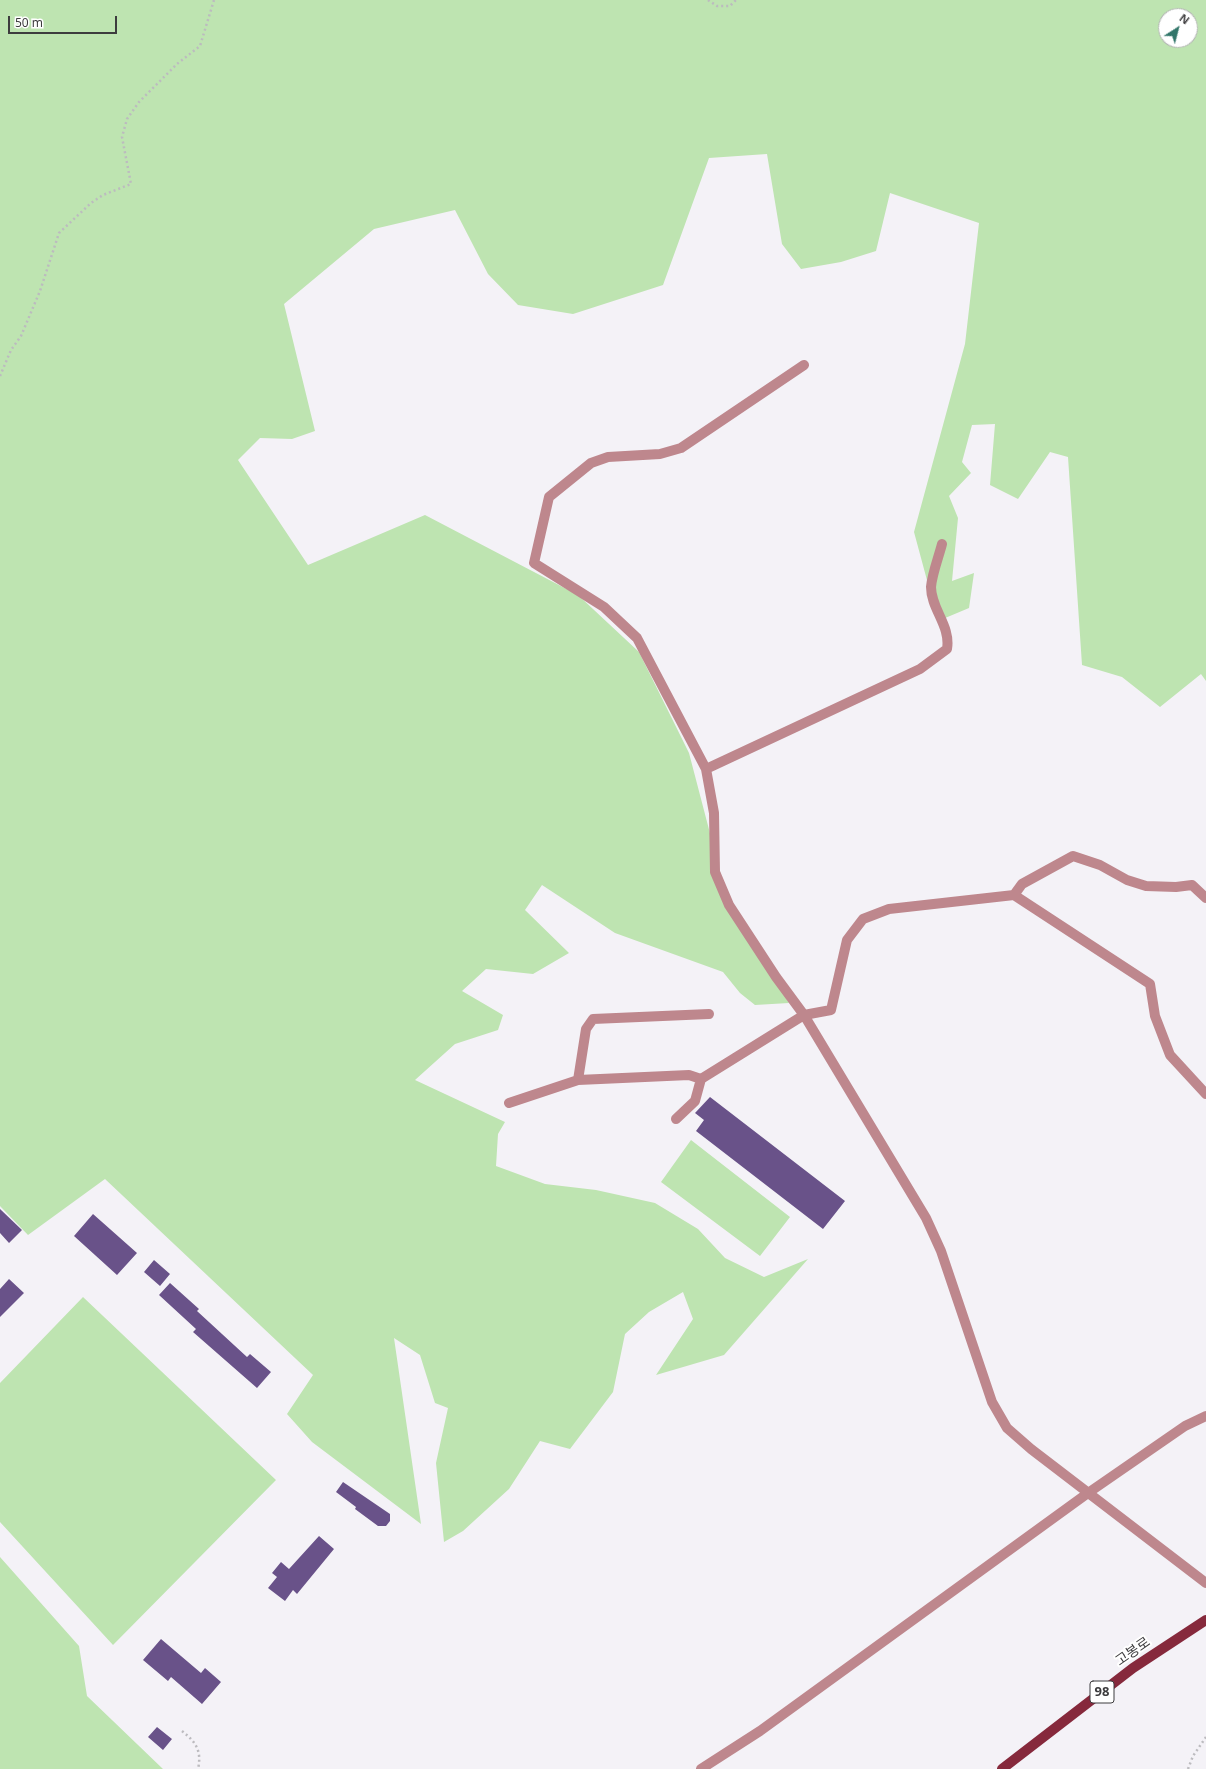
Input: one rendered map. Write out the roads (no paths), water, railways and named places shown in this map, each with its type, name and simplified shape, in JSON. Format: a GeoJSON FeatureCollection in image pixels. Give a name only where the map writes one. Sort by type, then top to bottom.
{"type":"FeatureCollection","features":[{"type":"Feature","properties":{"kind":"main road","name":"고봉로"},"geometry":{"type":"LineString","coordinates":[[1002,1769],[1133,1668],[1206,1620]]}},
{"type":"Feature","properties":{"kind":"street"},"geometry":{"type":"LineString","coordinates":[[804,366],[681,448],[660,454],[608,457],[591,463],[549,497],[534,563],[604,607],[636,638],[706,769],[714,813],[715,872],[729,905],[776,977],[804,1015],[926,1218],[941,1251],[992,1402],[1007,1428],[1018,1439],[1206,1583]]}},
{"type":"Feature","properties":{"kind":"street"},"geometry":{"type":"LineString","coordinates":[[706,769],[920,669],[947,649],[949,640],[945,626],[936,607],[931,587],[942,544]]}},
{"type":"Feature","properties":{"kind":"street"},"geometry":{"type":"LineString","coordinates":[[1014,895],[1022,884],[1073,856],[1100,865],[1127,880],[1146,886],[1176,887],[1192,885],[1206,898]]}},
{"type":"Feature","properties":{"kind":"street"},"geometry":{"type":"LineString","coordinates":[[676,1119],[695,1101],[701,1079],[804,1015],[831,1010],[847,940],[862,919],[889,909],[1014,895],[1150,984],[1155,1016],[1170,1055],[1206,1094]]}},
{"type":"Feature","properties":{"kind":"street"},"geometry":{"type":"LineString","coordinates":[[578,1080],[586,1029],[593,1019],[709,1014]]}},
{"type":"Feature","properties":{"kind":"street"},"geometry":{"type":"LineString","coordinates":[[509,1103],[578,1080],[689,1075],[701,1079]]}},
{"type":"Feature","properties":{"kind":"street"},"geometry":{"type":"LineString","coordinates":[[701,1769],[760,1731],[1088,1493],[1185,1426],[1206,1416]]}}]}
